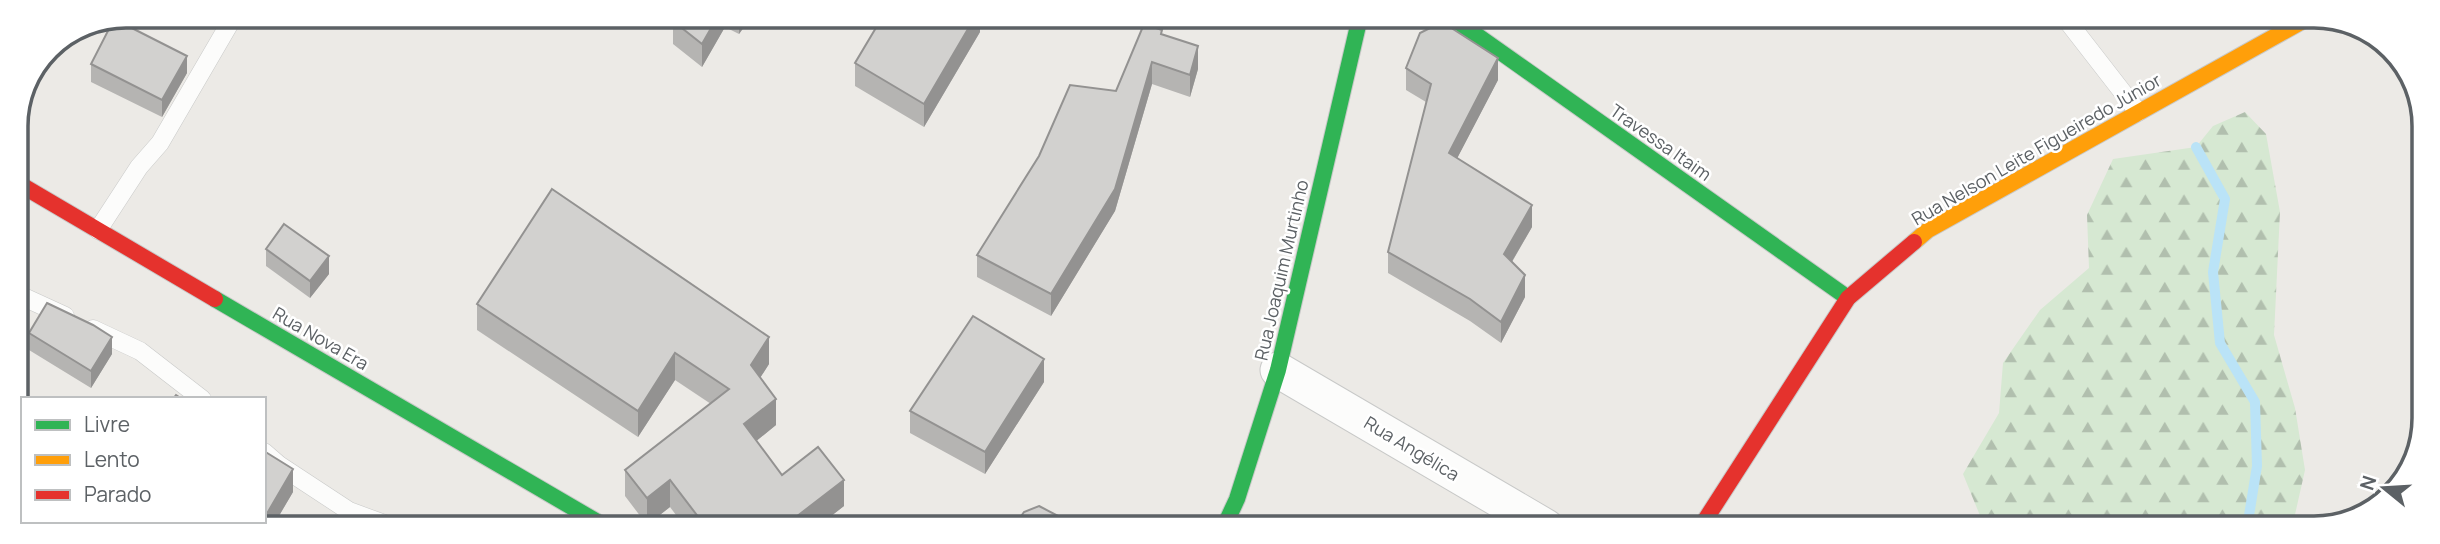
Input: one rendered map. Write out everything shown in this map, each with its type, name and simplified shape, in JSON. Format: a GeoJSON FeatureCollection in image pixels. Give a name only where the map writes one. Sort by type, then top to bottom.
{"type":"FeatureCollection","features":[{"type":"Feature","properties":{"kind":"street","name":"Rua Joaquim Murtinho"},"geometry":{"type":"LineString","coordinates":[[1229,516],[1278,370],[1357,28]]}},
{"type":"Feature","properties":{"kind":"street","name":"Travessa Itaim"},"geometry":{"type":"LineString","coordinates":[[1467,28],[1848,298]]}},
{"type":"Feature","properties":{"kind":"street","name":"Rua Nelson Leite Figueiredo Júnior"},"geometry":{"type":"LineString","coordinates":[[1707,516],[1848,298],[1928,230],[2290,28]]}},
{"type":"Feature","properties":{"kind":"street","name":"Rua Nova Era"},"geometry":{"type":"LineString","coordinates":[[28,189],[587,516]]}},
{"type":"Feature","properties":{"kind":"street","name":"Rua Angélica"},"geometry":{"type":"LineString","coordinates":[[1278,370],[1527,516]]}},
{"type":"Feature","properties":{"kind":"lane"},"geometry":{"type":"LineString","coordinates":[[98,230],[139,167],[160,143],[227,28]]}},
{"type":"Feature","properties":{"kind":"lane"},"geometry":{"type":"LineString","coordinates":[[2073,28],[2138,112]]}},
{"type":"Feature","properties":{"kind":"lane"},"geometry":{"type":"LineString","coordinates":[[28,299],[140,351],[199,397]]}},
{"type":"Feature","properties":{"kind":"lane"},"geometry":{"type":"LineString","coordinates":[[266,454],[349,511],[363,516]]}},
{"type":"Feature","properties":{"kind":"green space"},"geometry":{"type":"Polygon","coordinates":[[[2245,112],[2266,134],[2280,212],[2274,335],[2295,408],[2305,470],[2295,516],[1980,516],[1963,474],[1999,413],[2003,363],[2040,310],[2089,268],[2087,215],[2113,159],[2196,147],[2213,126],[2245,112]]]}},
{"type":"Feature","properties":{"kind":"building"},"geometry":{"type":"Polygon","coordinates":[[[132,28],[187,56],[162,100],[91,64],[108,30],[113,29],[132,28]]]}},
{"type":"Feature","properties":{"kind":"building"},"geometry":{"type":"Polygon","coordinates":[[[682,28],[711,28],[702,44],[682,28]]]}},
{"type":"Feature","properties":{"kind":"building"},"geometry":{"type":"Polygon","coordinates":[[[876,28],[969,28],[924,104],[855,63],[876,28]]]}},
{"type":"Feature","properties":{"kind":"building"},"geometry":{"type":"Polygon","coordinates":[[[1142,28],[1156,28],[1162,30],[1161,34],[1198,46],[1190,75],[1152,62],[1115,189],[1051,294],[977,255],[1039,156],[1070,85],[1116,91],[1142,28]]]}},
{"type":"Feature","properties":{"kind":"building"},"geometry":{"type":"Polygon","coordinates":[[[1430,28],[1451,28],[1498,58],[1449,153],[1532,205],[1504,254],[1525,275],[1501,322],[1470,299],[1388,252],[1431,84],[1406,68],[1420,33],[1430,28]]]}},
{"type":"Feature","properties":{"kind":"building"},"geometry":{"type":"Polygon","coordinates":[[[552,189],[769,337],[751,365],[776,399],[744,424],[782,475],[818,447],[844,480],[797,516],[698,516],[670,480],[647,498],[625,470],[729,389],[675,353],[638,411],[477,304],[552,189]]]}},
{"type":"Feature","properties":{"kind":"building"},"geometry":{"type":"Polygon","coordinates":[[[284,224],[329,256],[310,281],[266,249],[284,224]]]}},
{"type":"Feature","properties":{"kind":"building"},"geometry":{"type":"Polygon","coordinates":[[[47,303],[112,337],[91,371],[29,333],[47,303]]]}},
{"type":"Feature","properties":{"kind":"building"},"geometry":{"type":"Polygon","coordinates":[[[973,316],[1044,359],[985,452],[910,411],[973,316]]]}},
{"type":"Feature","properties":{"kind":"building"},"geometry":{"type":"Polygon","coordinates":[[[266,452],[293,469],[266,515],[266,452]]]}},
{"type":"Feature","properties":{"kind":"building"},"geometry":{"type":"Polygon","coordinates":[[[1039,506],[1058,516],[1021,516],[1024,512],[1039,506]]]}},
{"type":"Feature","properties":{"kind":"waterway"},"geometry":{"type":"LineString","coordinates":[[2196,147],[2225,199],[2213,272],[2220,343],[2255,402],[2257,466],[2249,516]]}},
{"type":"Feature","properties":{"kind":"traffic: fast"},"geometry":{"type":"LineString","coordinates":[[1229,516],[1278,370],[1357,28]]}},
{"type":"Feature","properties":{"kind":"traffic: fast"},"geometry":{"type":"LineString","coordinates":[[1467,28],[1848,298]]}},
{"type":"Feature","properties":{"kind":"traffic: fast"},"geometry":{"type":"LineString","coordinates":[[215,299],[587,516]]}},
{"type":"Feature","properties":{"kind":"traffic: slow"},"geometry":{"type":"LineString","coordinates":[[1914,242],[1928,230],[2290,28]]}},
{"type":"Feature","properties":{"kind":"traffic: jam"},"geometry":{"type":"LineString","coordinates":[[28,189],[215,299]]}},
{"type":"Feature","properties":{"kind":"traffic: jam"},"geometry":{"type":"LineString","coordinates":[[1708,516],[1848,298],[1914,242]]}}]}
